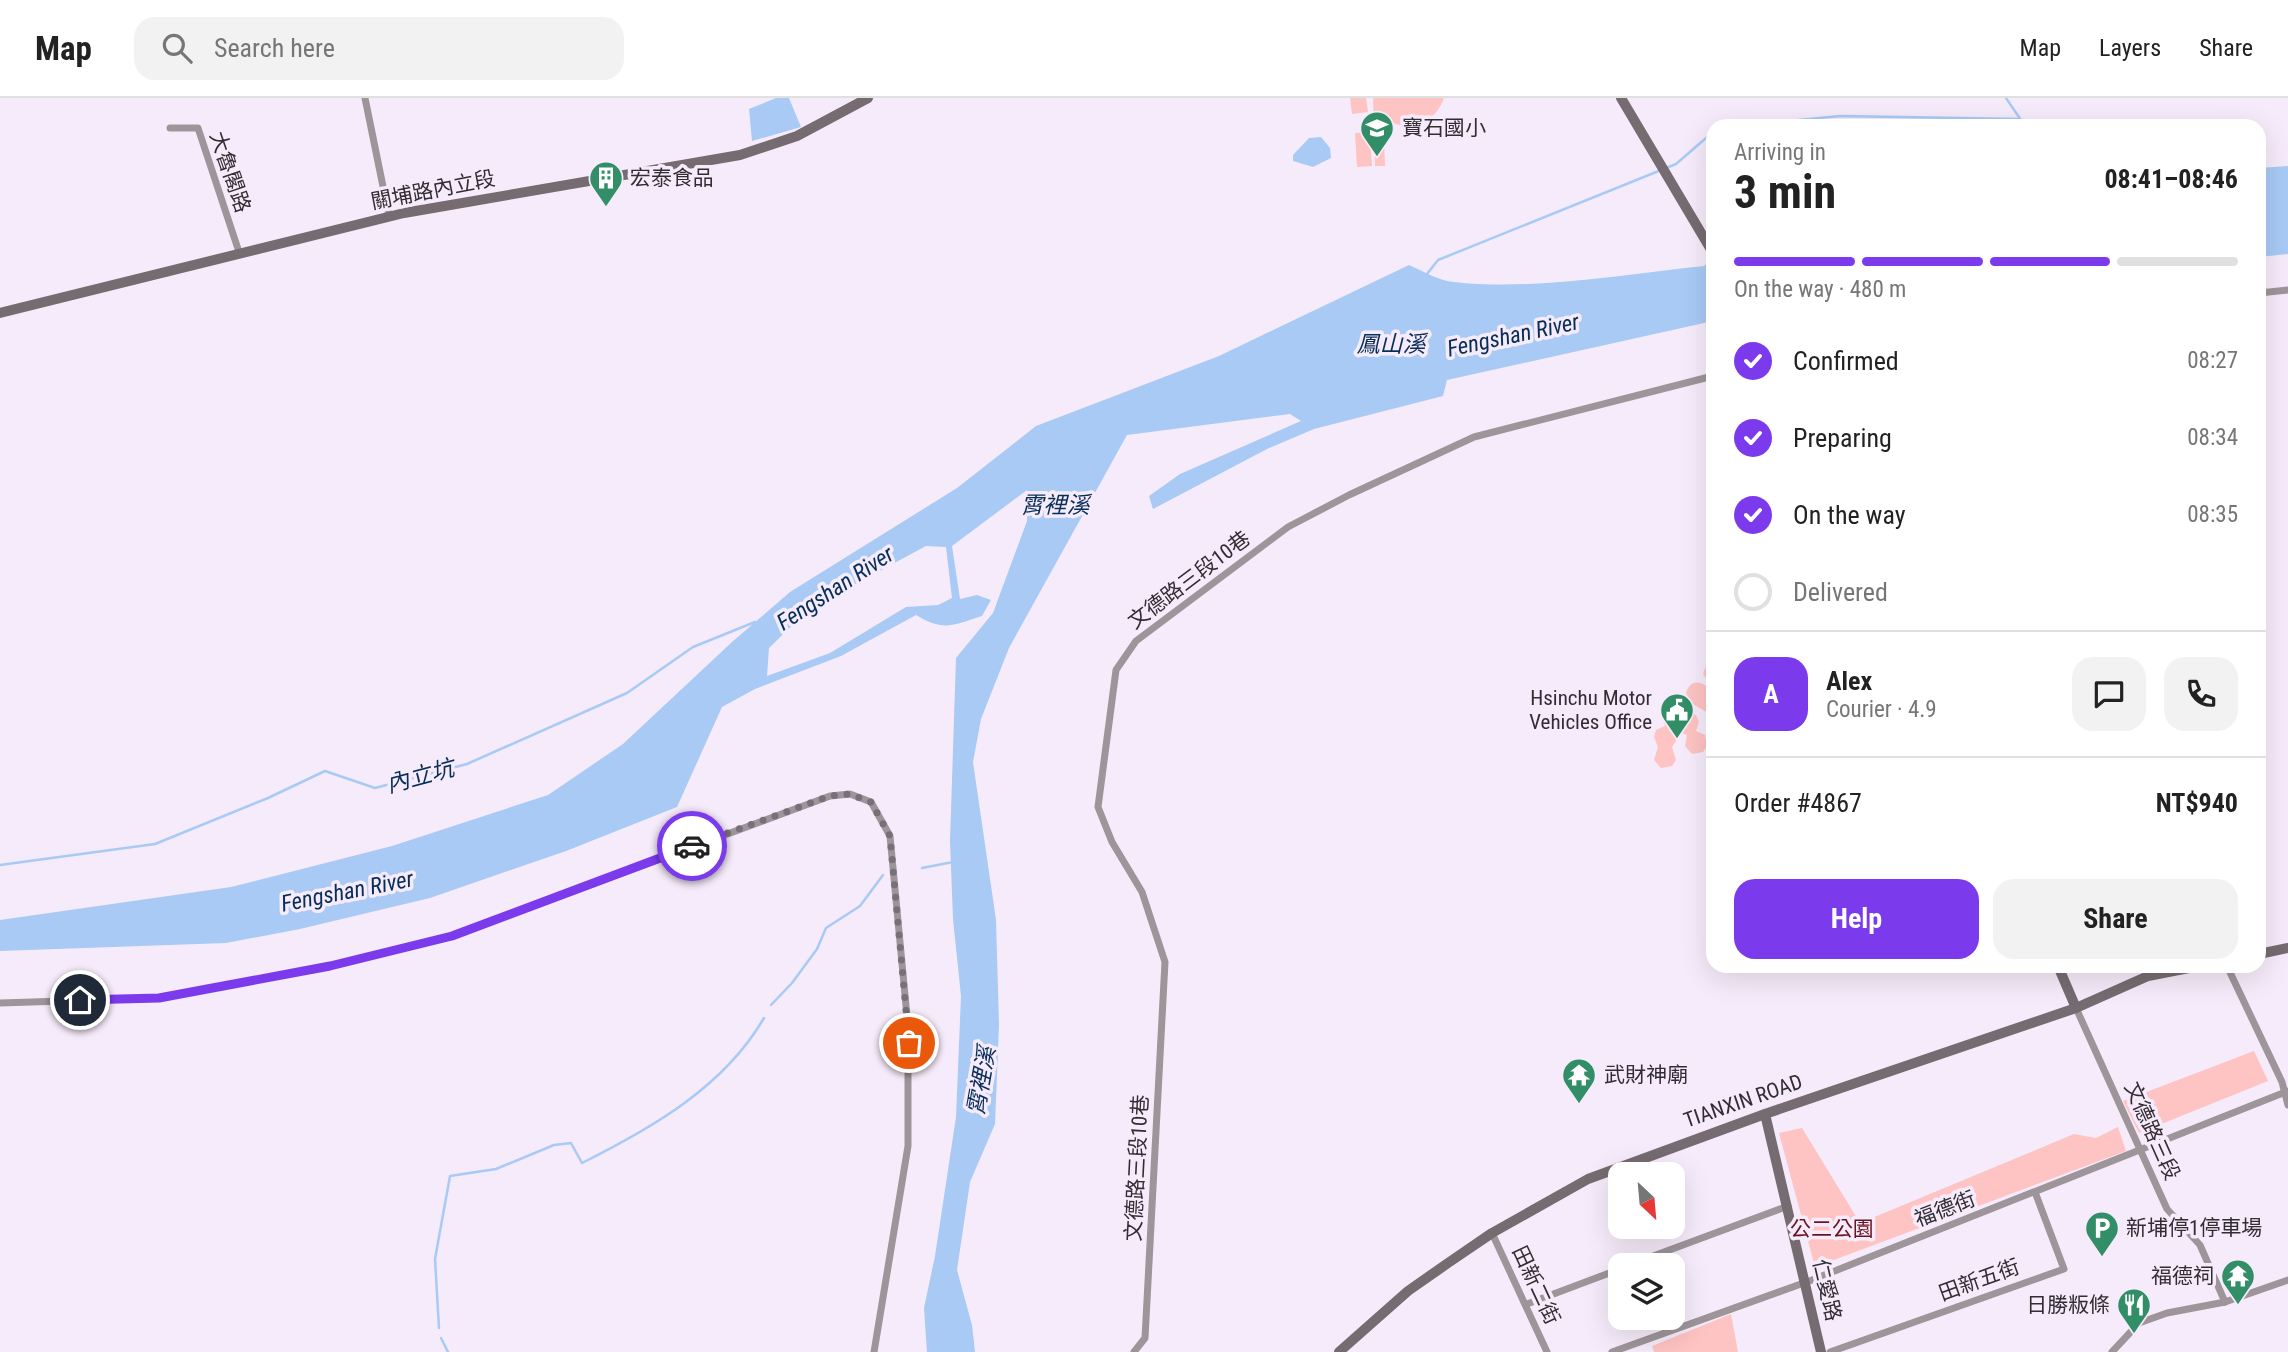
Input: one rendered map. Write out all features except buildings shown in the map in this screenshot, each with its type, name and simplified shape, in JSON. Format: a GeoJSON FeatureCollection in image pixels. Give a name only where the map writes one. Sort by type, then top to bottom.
{"type":"FeatureCollection","features":[{"type":"Feature","properties":{"kind":"main road","name":"關埔路內立段"},"geometry":{"type":"LineString","coordinates":[[0,313],[389,216],[740,155],[797,136],[868,98]]}},
{"type":"Feature","properties":{"kind":"main road"},"geometry":{"type":"LineString","coordinates":[[1621,98],[1706,241]]}},
{"type":"Feature","properties":{"kind":"main road"},"geometry":{"type":"LineString","coordinates":[[2266,953],[2288,948]]}},
{"type":"Feature","properties":{"kind":"main road","name":"文德路三段"},"geometry":{"type":"LineString","coordinates":[[2061,973],[2076,1007]]}},
{"type":"Feature","properties":{"kind":"main road","name":"TIANXIN ROAD"},"geometry":{"type":"LineString","coordinates":[[1339,1352],[1408,1291],[1492,1233],[1588,1179],[1765,1114],[2076,1007],[2148,976],[2163,973]]}},
{"type":"Feature","properties":{"kind":"main road","name":"仁愛路"},"geometry":{"type":"LineString","coordinates":[[1765,1114],[1821,1352]]}},
{"type":"Feature","properties":{"kind":"street"},"geometry":{"type":"LineString","coordinates":[[365,98],[389,216]]}},
{"type":"Feature","properties":{"kind":"street","name":"大魯閣路"},"geometry":{"type":"LineString","coordinates":[[170,128],[198,128],[239,252]]}},
{"type":"Feature","properties":{"kind":"street"},"geometry":{"type":"LineString","coordinates":[[2266,292],[2288,290]]}},
{"type":"Feature","properties":{"kind":"street","name":"文德路三段10巷"},"geometry":{"type":"LineString","coordinates":[[1134,1352],[1145,1338],[1165,962],[1142,892],[1112,842],[1098,807],[1116,670],[1136,641],[1288,527],[1349,495],[1474,437],[1706,378]]}},
{"type":"Feature","properties":{"kind":"street"},"geometry":{"type":"LineString","coordinates":[[0,1003],[159,998],[330,966],[452,936],[830,796],[850,794],[871,802],[890,836],[911,1059],[908,1146],[874,1352]]}},
{"type":"Feature","properties":{"kind":"street"},"geometry":{"type":"LineString","coordinates":[[2230,973],[2286,1092],[2288,1105]]}},
{"type":"Feature","properties":{"kind":"street","name":"文德路三段"},"geometry":{"type":"LineString","coordinates":[[2076,1007],[2167,1209],[2200,1245],[2225,1302]]}},
{"type":"Feature","properties":{"kind":"street","name":"福德街"},"geometry":{"type":"LineString","coordinates":[[1612,1352],[1806,1283],[2286,1092]]}},
{"type":"Feature","properties":{"kind":"street","name":"田新五街"},"geometry":{"type":"LineString","coordinates":[[1830,1352],[2064,1269],[2035,1192]]}},
{"type":"Feature","properties":{"kind":"street"},"geometry":{"type":"LineString","coordinates":[[1661,1253],[1788,1206]]}},
{"type":"Feature","properties":{"kind":"street","name":"田新二街"},"geometry":{"type":"LineString","coordinates":[[1492,1233],[1547,1352]]}},
{"type":"Feature","properties":{"kind":"street"},"geometry":{"type":"LineString","coordinates":[[1527,1304],[1608,1274]]}},
{"type":"Feature","properties":{"kind":"street"},"geometry":{"type":"LineString","coordinates":[[2112,1352],[2139,1324],[2167,1313],[2225,1302],[2288,1280]]}},
{"type":"Feature","properties":{"kind":"green space"},"geometry":{"type":"Polygon","coordinates":[[[1350,98],[1366,98],[1368,112],[1352,114],[1350,98]]]}},
{"type":"Feature","properties":{"kind":"green space"},"geometry":{"type":"Polygon","coordinates":[[[1373,98],[1444,98],[1433,115],[1418,124],[1401,125],[1383,117],[1385,166],[1375,166],[1373,98]]]}},
{"type":"Feature","properties":{"kind":"green space"},"geometry":{"type":"Polygon","coordinates":[[[1370,132],[1372,166],[1357,167],[1355,133],[1370,132]]]}},
{"type":"Feature","properties":{"kind":"green space"},"geometry":{"type":"Polygon","coordinates":[[[1694,683],[1704,685],[1706,712],[1691,703],[1686,693],[1694,683]]]}},
{"type":"Feature","properties":{"kind":"green space"},"geometry":{"type":"Polygon","coordinates":[[[1672,707],[1696,715],[1699,722],[1696,731],[1705,735],[1706,748],[1703,752],[1692,754],[1685,746],[1687,735],[1675,730],[1676,741],[1672,747],[1676,760],[1672,766],[1661,768],[1654,760],[1658,747],[1654,737],[1656,730],[1665,726],[1663,714],[1672,707]]]}},
{"type":"Feature","properties":{"kind":"green space"},"geometry":{"type":"Polygon","coordinates":[[[2254,1051],[2268,1081],[2139,1133],[2123,1101],[2254,1051]]]}},
{"type":"Feature","properties":{"kind":"green space","name":"公二公園"},"geometry":{"type":"Polygon","coordinates":[[[2118,1127],[2126,1151],[1815,1267],[1779,1133],[1802,1128],[1860,1223],[2074,1134],[2096,1138],[2118,1127]]]}},
{"type":"Feature","properties":{"kind":"green space"},"geometry":{"type":"Polygon","coordinates":[[[1731,1314],[1738,1352],[1654,1352],[1652,1346],[1731,1314]]]}},
{"type":"Feature","properties":{"kind":"water"},"geometry":{"type":"Polygon","coordinates":[[[776,98],[789,98],[801,127],[752,141],[749,109],[776,98]]]}},
{"type":"Feature","properties":{"kind":"water"},"geometry":{"type":"Polygon","coordinates":[[[1321,137],[1330,148],[1331,158],[1313,167],[1293,161],[1293,155],[1309,138],[1321,137]]]}},
{"type":"Feature","properties":{"kind":"water"},"geometry":{"type":"Polygon","coordinates":[[[2288,166],[2288,254],[2266,256],[2266,168],[2288,166]]]}},
{"type":"Feature","properties":{"kind":"water","name":"鳳山溪"},"geometry":{"type":"Polygon","coordinates":[[[1706,264],[1706,323],[1447,380],[1443,396],[1314,429],[1267,449],[1153,509],[1149,496],[1180,474],[1301,421],[1290,414],[1127,435],[1009,648],[981,719],[973,762],[996,920],[999,1025],[995,1124],[970,1182],[957,1270],[972,1325],[975,1352],[927,1352],[924,1308],[935,1256],[956,1117],[961,996],[953,919],[950,841],[956,658],[993,613],[1027,521],[1027,490],[952,546],[960,599],[977,595],[991,600],[982,616],[956,624],[941,625],[916,615],[841,656],[755,689],[722,707],[677,807],[566,851],[430,898],[300,929],[226,943],[0,951],[0,920],[231,887],[392,846],[548,795],[623,744],[790,592],[957,488],[1036,426],[1219,356],[1409,265],[1448,281],[1515,284],[1579,280],[1706,264]],[[926,546],[809,609],[769,648],[767,676],[830,653],[906,607],[938,605],[952,598],[946,547],[926,546]]]}},
{"type":"Feature","properties":{"kind":"waterway"},"geometry":{"type":"LineString","coordinates":[[2006,98],[2020,119]]}},
{"type":"Feature","properties":{"kind":"waterway"},"geometry":{"type":"LineString","coordinates":[[1809,119],[1840,116],[2019,119]]}},
{"type":"Feature","properties":{"kind":"waterway"},"geometry":{"type":"LineString","coordinates":[[1427,274],[1438,260],[1676,164],[1706,138]]}},
{"type":"Feature","properties":{"kind":"waterway","name":"內立坑"},"geometry":{"type":"LineString","coordinates":[[0,865],[155,844],[268,798],[325,771],[375,788],[467,764],[627,693],[693,647],[755,622]]}},
{"type":"Feature","properties":{"kind":"waterway"},"geometry":{"type":"LineString","coordinates":[[922,868],[953,862]]}},
{"type":"Feature","properties":{"kind":"waterway"},"geometry":{"type":"LineString","coordinates":[[771,1005],[792,983],[817,949],[826,928],[860,906],[883,875]]}},
{"type":"Feature","properties":{"kind":"waterway"},"geometry":{"type":"LineString","coordinates":[[439,1328],[435,1259],[450,1176],[496,1169],[554,1145],[571,1143],[582,1163],[660,1120],[707,1085],[748,1043],[764,1018]]}},
{"type":"Feature","properties":{"kind":"waterway"},"geometry":{"type":"LineString","coordinates":[[441,1338],[448,1352]]}},
{"type":"Feature","properties":{"kind":"way so far"},"geometry":{"type":"LineString","coordinates":[[692,846],[830,796],[850,794],[871,802],[890,836],[909,1043]]}},
{"type":"Feature","properties":{"kind":"place","name":"寶石國小"},"geometry":{"type":"Point","coordinates":[1377,158]}},
{"type":"Feature","properties":{"kind":"place","name":"宏泰食品"},"geometry":{"type":"Point","coordinates":[606,208]}},
{"type":"Feature","properties":{"kind":"place","name":"Hsinchu Motor Vehicles Office"},"geometry":{"type":"Point","coordinates":[1677,740]}},
{"type":"Feature","properties":{"kind":"place","name":"武財神廟"},"geometry":{"type":"Point","coordinates":[1579,1105]}},
{"type":"Feature","properties":{"kind":"place","name":"新埔停1停車場"},"geometry":{"type":"Point","coordinates":[2102,1258]}},
{"type":"Feature","properties":{"kind":"place","name":"福德祠"},"geometry":{"type":"Point","coordinates":[2238,1306]}},
{"type":"Feature","properties":{"kind":"place","name":"日勝粄條"},"geometry":{"type":"Point","coordinates":[2134,1335]}},
{"type":"Feature","properties":{"kind":"route"},"geometry":{"type":"LineString","coordinates":[[80,1000],[159,998],[330,966],[452,936],[692,846]]}},
{"type":"Feature","properties":{"kind":"water label","name":"Fengshan River"},"geometry":{"type":"Point","coordinates":[1513,335]}},
{"type":"Feature","properties":{"kind":"water label","name":"霄裡溪"},"geometry":{"type":"Point","coordinates":[1055,505]}},
{"type":"Feature","properties":{"kind":"water label","name":"Fengshan River"},"geometry":{"type":"Point","coordinates":[835,588]}},
{"type":"Feature","properties":{"kind":"water label","name":"Fengshan River"},"geometry":{"type":"Point","coordinates":[347,891]}},
{"type":"Feature","properties":{"kind":"water label","name":"霄裡溪"},"geometry":{"type":"Point","coordinates":[981,1081]}}]}
